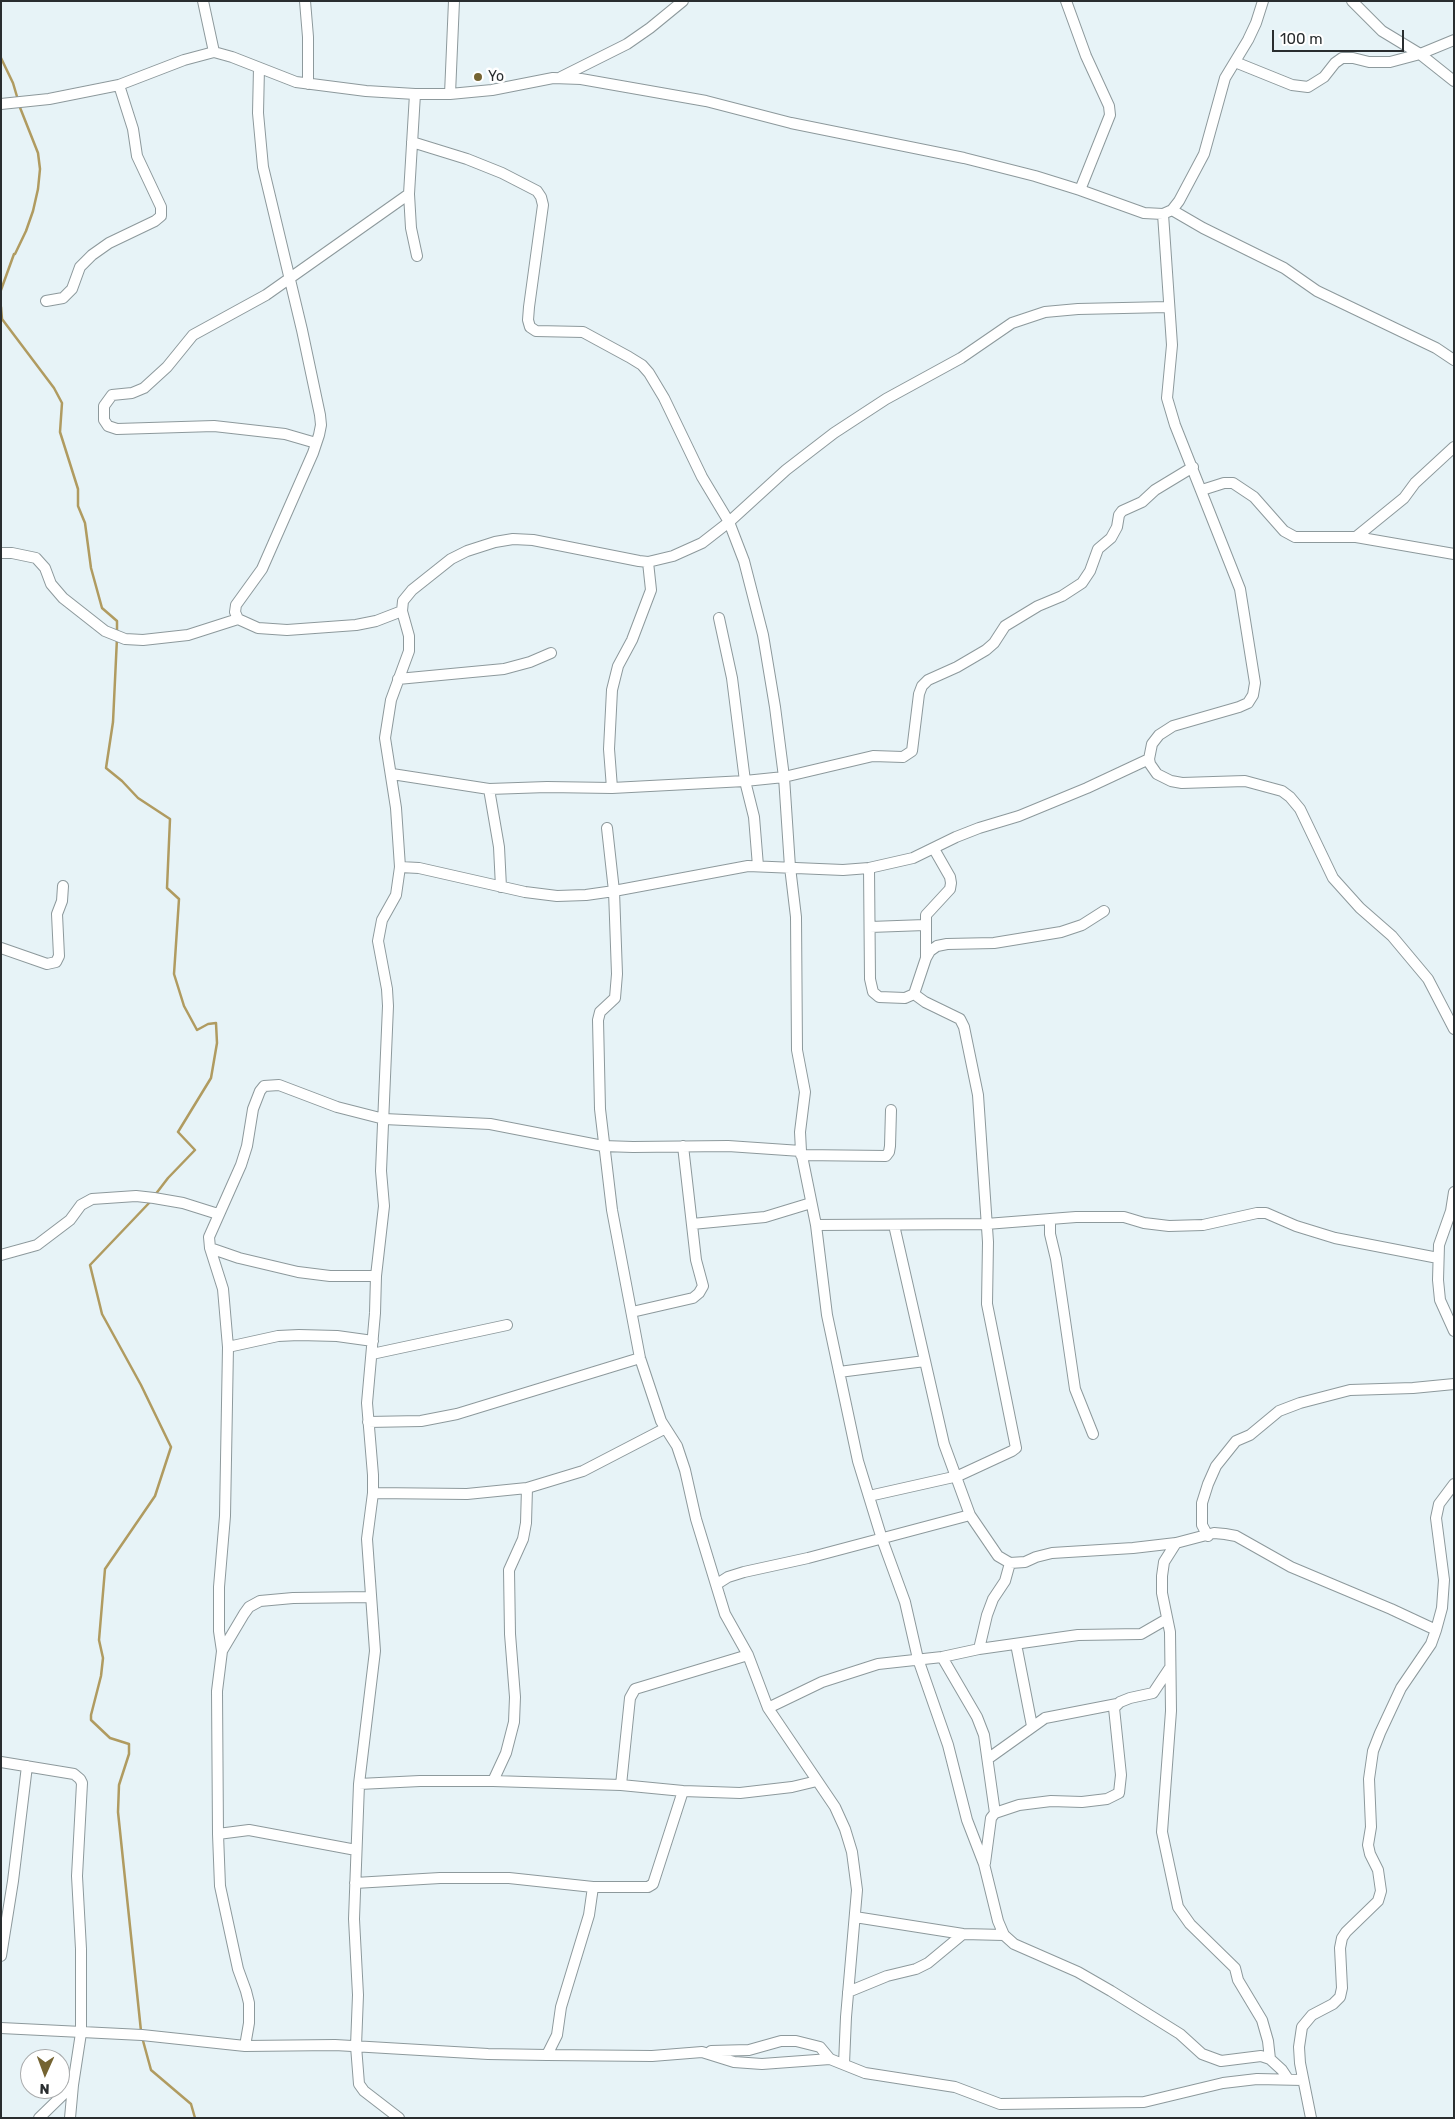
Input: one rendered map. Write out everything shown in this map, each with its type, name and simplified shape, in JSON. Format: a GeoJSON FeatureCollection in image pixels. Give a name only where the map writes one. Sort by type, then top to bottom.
{"type":"FeatureCollection","features":[{"type":"Feature","properties":{"kind":"street"},"geometry":{"type":"LineString","coordinates":[[204,1],[214,52]]}},
{"type":"Feature","properties":{"kind":"street"},"geometry":{"type":"LineString","coordinates":[[305,1],[308,37],[308,84]]}},
{"type":"Feature","properties":{"kind":"street"},"geometry":{"type":"LineString","coordinates":[[450,94],[454,1]]}},
{"type":"Feature","properties":{"kind":"street"},"geometry":{"type":"LineString","coordinates":[[560,78],[627,44],[683,1]]}},
{"type":"Feature","properties":{"kind":"street"},"geometry":{"type":"LineString","coordinates":[[1066,1],[1086,56],[1109,106],[1110,115],[1080,190]]}},
{"type":"Feature","properties":{"kind":"street"},"geometry":{"type":"LineString","coordinates":[[1263,1],[1256,23],[1225,78],[1204,154],[1193,177],[1168,212],[1168,306],[1172,345],[1167,398],[1175,425],[1240,589],[1255,683],[1253,696],[1248,703],[1173,726],[1159,734],[1152,744],[1149,758],[1150,764],[1157,774],[1182,783],[1245,781],[1273,788],[1290,797],[1300,808],[1333,878],[1351,898],[1392,936],[1428,979],[1454,1029]]}},
{"type":"Feature","properties":{"kind":"street"},"geometry":{"type":"LineString","coordinates":[[1352,1],[1382,31],[1420,54],[1454,82]]}},
{"type":"Feature","properties":{"kind":"street"},"geometry":{"type":"LineString","coordinates":[[1235,62],[1292,85],[1308,87],[1324,77],[1335,63],[1342,58],[1379,63],[1404,59],[1454,40]]}},
{"type":"Feature","properties":{"kind":"street"},"geometry":{"type":"LineString","coordinates":[[1,104],[49,99],[119,85],[184,60],[214,52],[232,56],[296,82],[366,91],[450,94],[492,90],[560,78],[607,82],[706,101],[791,123],[964,158],[1035,176],[1144,213],[1168,212],[1284,268],[1318,291],[1436,348],[1454,360]]}},
{"type":"Feature","properties":{"kind":"street"},"geometry":{"type":"LineString","coordinates":[[238,619],[236,605],[262,569],[320,435],[320,415],[288,278],[282,242],[263,167],[258,113],[259,68]]}},
{"type":"Feature","properties":{"kind":"street"},"geometry":{"type":"LineString","coordinates":[[46,301],[63,298],[72,289],[80,267],[92,255],[109,243],[155,221],[161,216],[161,207],[137,156],[133,129],[119,85]]}},
{"type":"Feature","properties":{"kind":"street"},"geometry":{"type":"LineString","coordinates":[[415,94],[409,194],[411,228],[417,256]]}},
{"type":"Feature","properties":{"kind":"street"},"geometry":{"type":"LineString","coordinates":[[412,142],[485,166],[537,191],[541,196],[543,205],[529,307],[528,320],[530,327],[536,331],[583,332],[642,365],[658,385],[702,477],[729,522],[744,560],[762,635],[776,707],[784,777],[790,867],[796,917],[797,1050],[805,1092],[800,1132],[801,1153],[816,1225],[827,1315],[858,1461],[882,1539],[905,1602],[918,1660],[948,1745],[968,1820],[984,1864],[998,1922],[1004,1935],[1014,1944],[1078,1972],[1111,1991],[1180,2034],[1202,2054],[1221,2061],[1261,2056],[1270,2059],[1282,2070],[1288,2079]]}},
{"type":"Feature","properties":{"kind":"street"},"geometry":{"type":"LineString","coordinates":[[316,443],[285,434],[214,426],[117,429],[108,426],[104,420],[104,406],[112,395],[132,393],[144,388],[168,367],[193,335],[266,294],[409,194]]}},
{"type":"Feature","properties":{"kind":"street"},"geometry":{"type":"LineString","coordinates":[[399,2118],[364,2091],[359,2084],[356,2046],[358,1995],[354,1919],[359,1784],[375,1651],[367,1539],[373,1493],[373,1468],[367,1403],[373,1340],[376,1276],[384,1206],[381,1171],[388,1006],[387,988],[378,941],[382,920],[396,895],[400,866],[396,808],[385,738],[391,700],[409,652],[409,636],[402,611],[403,601],[441,566],[466,551],[495,542],[513,539],[557,543],[620,558],[648,562],[672,556],[702,543],[729,522],[786,470],[834,433],[886,400],[961,358],[1012,323],[1045,312],[1168,306]]}},
{"type":"Feature","properties":{"kind":"street"},"geometry":{"type":"LineString","coordinates":[[1356,537],[1404,498],[1415,483],[1454,447]]}},
{"type":"Feature","properties":{"kind":"street"},"geometry":{"type":"LineString","coordinates":[[392,774],[489,789],[548,787],[612,788],[745,781],[784,777],[873,756],[903,757],[912,751],[918,694],[928,680],[986,650],[994,643],[1005,626],[1038,606],[1062,596],[1082,583],[1090,572],[1098,549],[1111,538],[1118,527],[1119,515],[1122,511],[1142,502],[1155,490],[1193,467]]}},
{"type":"Feature","properties":{"kind":"street"},"geometry":{"type":"LineString","coordinates":[[1202,490],[1224,483],[1234,484],[1254,497],[1289,535],[1300,537],[1356,537],[1454,554]]}},
{"type":"Feature","properties":{"kind":"street"},"geometry":{"type":"LineString","coordinates":[[1,553],[12,553],[36,558],[45,568],[51,584],[64,598],[105,631],[125,639],[143,640],[188,635],[238,619],[258,628],[271,630],[331,628],[376,621],[402,611]]}},
{"type":"Feature","properties":{"kind":"street"},"geometry":{"type":"LineString","coordinates":[[612,788],[609,749],[612,690],[618,666],[635,632],[651,590],[648,562]]}},
{"type":"Feature","properties":{"kind":"street"},"geometry":{"type":"LineString","coordinates":[[719,618],[732,678],[745,781],[754,817],[758,866]]}},
{"type":"Feature","properties":{"kind":"street"},"geometry":{"type":"LineString","coordinates":[[398,679],[504,668],[530,662],[551,654]]}},
{"type":"Feature","properties":{"kind":"street"},"geometry":{"type":"LineString","coordinates":[[400,866],[419,868],[501,887],[557,896],[586,895],[614,891],[730,868],[758,866],[843,870],[869,868],[903,861],[979,828],[1019,816],[1096,784],[1149,758]]}},
{"type":"Feature","properties":{"kind":"street"},"geometry":{"type":"LineString","coordinates":[[489,789],[499,847],[501,887]]}},
{"type":"Feature","properties":{"kind":"street"},"geometry":{"type":"LineString","coordinates":[[607,828],[614,891],[617,974],[615,998],[600,1012],[598,1020],[603,1146],[612,1210],[640,1358],[664,1429],[677,1446],[685,1470],[696,1519],[725,1614],[748,1655],[768,1708],[840,1816],[852,1852],[857,1890],[844,2064]]}},
{"type":"Feature","properties":{"kind":"street"},"geometry":{"type":"LineString","coordinates":[[926,958],[926,915],[950,889],[951,883],[950,877],[934,849]]}},
{"type":"Feature","properties":{"kind":"street"},"geometry":{"type":"LineString","coordinates":[[869,868],[870,967],[873,992],[879,997],[905,998],[914,994],[926,958],[930,951],[937,946],[994,943],[1061,932],[1082,925],[1104,911]]}},
{"type":"Feature","properties":{"kind":"street"},"geometry":{"type":"LineString","coordinates":[[1,948],[47,964],[56,962],[59,956],[57,914],[62,901],[63,886]]}},
{"type":"Feature","properties":{"kind":"street"},"geometry":{"type":"LineString","coordinates":[[870,927],[925,925]]}},
{"type":"Feature","properties":{"kind":"street"},"geometry":{"type":"LineString","coordinates":[[869,1496],[958,1476],[1016,1448],[987,1304],[988,1242],[978,1095],[964,1027],[960,1019],[925,1002],[914,994]]}},
{"type":"Feature","properties":{"kind":"street"},"geometry":{"type":"LineString","coordinates":[[245,2046],[249,2023],[249,2003],[238,1969],[220,1886],[217,1691],[222,1651],[219,1631],[218,1587],[225,1516],[228,1347],[223,1289],[210,1248],[209,1237],[241,1165],[247,1146],[256,1097],[264,1086],[279,1085],[289,1087],[337,1107],[384,1119],[490,1124],[603,1146],[728,1146],[801,1153],[886,1156],[889,1152],[891,1110]]}},
{"type":"Feature","properties":{"kind":"street"},"geometry":{"type":"LineString","coordinates":[[632,1312],[693,1298],[701,1290],[704,1281],[697,1268],[683,1146]]}},
{"type":"Feature","properties":{"kind":"street"},"geometry":{"type":"LineString","coordinates":[[1454,1192],[1452,1212],[1442,1231],[1438,1258],[1440,1300],[1454,1331]]}},
{"type":"Feature","properties":{"kind":"street"},"geometry":{"type":"LineString","coordinates":[[1,1255],[37,1244],[70,1220],[81,1205],[92,1199],[136,1196],[154,1198],[183,1203],[218,1214]]}},
{"type":"Feature","properties":{"kind":"street"},"geometry":{"type":"LineString","coordinates":[[692,1224],[764,1217],[811,1203]]}},
{"type":"Feature","properties":{"kind":"street"},"geometry":{"type":"LineString","coordinates":[[816,1225],[986,1224],[1050,1220],[1076,1216],[1124,1217],[1159,1226],[1175,1226],[1203,1225],[1257,1213],[1266,1213],[1296,1226],[1335,1238],[1438,1258]]}},
{"type":"Feature","properties":{"kind":"street"},"geometry":{"type":"LineString","coordinates":[[1050,1220],[1050,1234],[1056,1259],[1076,1389],[1093,1434]]}},
{"type":"Feature","properties":{"kind":"street"},"geometry":{"type":"LineString","coordinates":[[894,1225],[944,1444],[958,1476],[970,1515],[998,1556],[1010,1563],[1025,1562],[1036,1556],[1052,1553],[1133,1548],[1176,1543],[1214,1533],[1236,1536],[1291,1567],[1436,1630]]}},
{"type":"Feature","properties":{"kind":"street"},"geometry":{"type":"LineString","coordinates":[[210,1248],[238,1258],[298,1272],[330,1276],[376,1276]]}},
{"type":"Feature","properties":{"kind":"street"},"geometry":{"type":"LineString","coordinates":[[372,1354],[507,1325]]}},
{"type":"Feature","properties":{"kind":"street"},"geometry":{"type":"LineString","coordinates":[[228,1347],[278,1336],[337,1336],[373,1340]]}},
{"type":"Feature","properties":{"kind":"street"},"geometry":{"type":"LineString","coordinates":[[368,1422],[421,1421],[457,1414],[640,1358]]}},
{"type":"Feature","properties":{"kind":"street"},"geometry":{"type":"LineString","coordinates":[[839,1372],[925,1361]]}},
{"type":"Feature","properties":{"kind":"street"},"geometry":{"type":"LineString","coordinates":[[1208,1536],[1202,1525],[1202,1503],[1216,1466],[1236,1441],[1250,1435],[1279,1411],[1300,1403],[1350,1390],[1413,1388],[1454,1384]]}},
{"type":"Feature","properties":{"kind":"street"},"geometry":{"type":"LineString","coordinates":[[373,1493],[467,1494],[527,1488],[582,1471],[664,1429]]}},
{"type":"Feature","properties":{"kind":"street"},"geometry":{"type":"LineString","coordinates":[[1311,2118],[1303,2080],[1299,2047],[1302,2027],[1312,2015],[1340,1998],[1342,1988],[1340,1948],[1342,1938],[1378,1901],[1381,1891],[1378,1870],[1368,1845],[1371,1827],[1369,1779],[1373,1751],[1401,1688],[1431,1644],[1436,1630],[1442,1608],[1444,1580],[1436,1518],[1439,1504],[1454,1484]]}},
{"type":"Feature","properties":{"kind":"street"},"geometry":{"type":"LineString","coordinates":[[492,1781],[506,1753],[514,1722],[515,1697],[510,1634],[509,1570],[523,1539],[526,1523],[527,1488]]}},
{"type":"Feature","properties":{"kind":"street"},"geometry":{"type":"LineString","coordinates":[[716,1584],[728,1577],[744,1572],[808,1558],[970,1515]]}},
{"type":"Feature","properties":{"kind":"street"},"geometry":{"type":"LineString","coordinates":[[1176,1543],[1169,1552],[1163,1568],[1162,1593],[1170,1632],[1171,1730],[1162,1832],[1178,1907],[1185,1918],[1235,1968],[1238,1980],[1262,2020],[1268,2041],[1270,2059]]}},
{"type":"Feature","properties":{"kind":"street"},"geometry":{"type":"LineString","coordinates":[[979,1649],[987,1615],[993,1599],[1005,1580],[1010,1563]]}},
{"type":"Feature","properties":{"kind":"street"},"geometry":{"type":"LineString","coordinates":[[1444,1580],[1454,1589]]}},
{"type":"Feature","properties":{"kind":"street"},"geometry":{"type":"LineString","coordinates":[[222,1651],[249,1607],[260,1601],[293,1598],[370,1597]]}},
{"type":"Feature","properties":{"kind":"street"},"geometry":{"type":"LineString","coordinates":[[768,1708],[822,1682],[855,1670],[886,1662],[942,1657],[979,1649],[1078,1635],[1141,1634],[1167,1619]]}},
{"type":"Feature","properties":{"kind":"street"},"geometry":{"type":"LineString","coordinates":[[1016,1644],[1032,1726]]}},
{"type":"Feature","properties":{"kind":"street"},"geometry":{"type":"LineString","coordinates":[[621,1785],[630,1698],[635,1689],[748,1655]]}},
{"type":"Feature","properties":{"kind":"street"},"geometry":{"type":"LineString","coordinates":[[942,1657],[977,1717],[984,1735],[996,1813]]}},
{"type":"Feature","properties":{"kind":"street"},"geometry":{"type":"LineString","coordinates":[[989,1758],[1045,1718],[1116,1704],[1130,1698],[1153,1694],[1163,1681],[1170,1666]]}},
{"type":"Feature","properties":{"kind":"street"},"geometry":{"type":"LineString","coordinates":[[984,1864],[991,1818],[1003,1809],[1051,1801],[1082,1802],[1107,1799],[1119,1793],[1121,1775],[1114,1717],[1116,1704]]}},
{"type":"Feature","properties":{"kind":"street"},"geometry":{"type":"LineString","coordinates":[[1,1762],[74,1774],[82,1783],[77,1876],[81,1957],[81,2033],[72,2085],[70,2118]]}},
{"type":"Feature","properties":{"kind":"street"},"geometry":{"type":"LineString","coordinates":[[1,1956],[13,1881],[27,1766]]}},
{"type":"Feature","properties":{"kind":"street"},"geometry":{"type":"LineString","coordinates":[[359,1784],[420,1781],[492,1781],[621,1785],[683,1791],[740,1793],[792,1787],[817,1781]]}},
{"type":"Feature","properties":{"kind":"street"},"geometry":{"type":"LineString","coordinates":[[355,1883],[440,1878],[509,1878],[594,1887],[643,1888],[653,1884],[683,1791]]}},
{"type":"Feature","properties":{"kind":"street"},"geometry":{"type":"LineString","coordinates":[[218,1834],[249,1830],[356,1850]]}},
{"type":"Feature","properties":{"kind":"street"},"geometry":{"type":"LineString","coordinates":[[548,2055],[557,2035],[561,2006],[588,1915],[594,1887]]}},
{"type":"Feature","properties":{"kind":"street"},"geometry":{"type":"LineString","coordinates":[[855,1917],[963,1934],[1004,1935]]}},
{"type":"Feature","properties":{"kind":"street"},"geometry":{"type":"LineString","coordinates":[[848,1992],[887,1976],[916,1969],[928,1963],[963,1934]]}},
{"type":"Feature","properties":{"kind":"street"},"geometry":{"type":"LineString","coordinates":[[1,2028],[142,2035],[245,2046],[301,2044],[488,2054],[548,2055],[652,2056],[702,2052],[734,2062],[762,2064],[830,2060],[865,2073],[954,2086],[1000,2104],[1021,2105],[1144,2102],[1223,2083],[1257,2079],[1303,2080]]}},
{"type":"Feature","properties":{"kind":"street"},"geometry":{"type":"LineString","coordinates":[[711,2051],[749,2050],[781,2041],[796,2041],[820,2047],[830,2060]]}},
{"type":"Feature","properties":{"kind":"street"},"geometry":{"type":"LineString","coordinates":[[39,2118],[72,2085]]}},
{"type":"Feature","properties":{"kind":"waterway"},"geometry":{"type":"LineString","coordinates":[[1,58],[13,83],[18,100]]}},
{"type":"Feature","properties":{"kind":"waterway"},"geometry":{"type":"LineString","coordinates":[[15,254],[33,211],[40,169],[38,153],[19,105]]}},
{"type":"Feature","properties":{"kind":"waterway"},"geometry":{"type":"LineString","coordinates":[[1,290],[14,254]]}},
{"type":"Feature","properties":{"kind":"waterway"},"geometry":{"type":"LineString","coordinates":[[1,307],[2,319],[54,388],[62,403],[60,432],[78,489],[78,506],[85,523],[91,568],[102,608],[117,621],[117,632]]}},
{"type":"Feature","properties":{"kind":"waterway"},"geometry":{"type":"LineString","coordinates":[[117,638],[113,722],[106,768],[138,798],[170,819],[167,888],[179,899],[174,974],[184,1006],[197,1030],[208,1024],[216,1023],[217,1043],[211,1078],[178,1132],[195,1150],[168,1178],[155,1195]]}},
{"type":"Feature","properties":{"kind":"waterway"},"geometry":{"type":"LineString","coordinates":[[141,2031],[118,1812],[119,1785],[129,1754],[129,1744],[110,1738],[91,1720],[91,1715],[101,1676],[103,1658],[99,1640],[105,1569],[155,1496],[171,1447],[141,1385],[102,1314],[90,1265],[150,1202]]}},
{"type":"Feature","properties":{"kind":"waterway"},"geometry":{"type":"LineString","coordinates":[[142,2037],[151,2070],[191,2104],[195,2118]]}},
{"type":"Feature","properties":{"kind":"place","name":"Yo"},"geometry":{"type":"Point","coordinates":[478,77]}}]}
